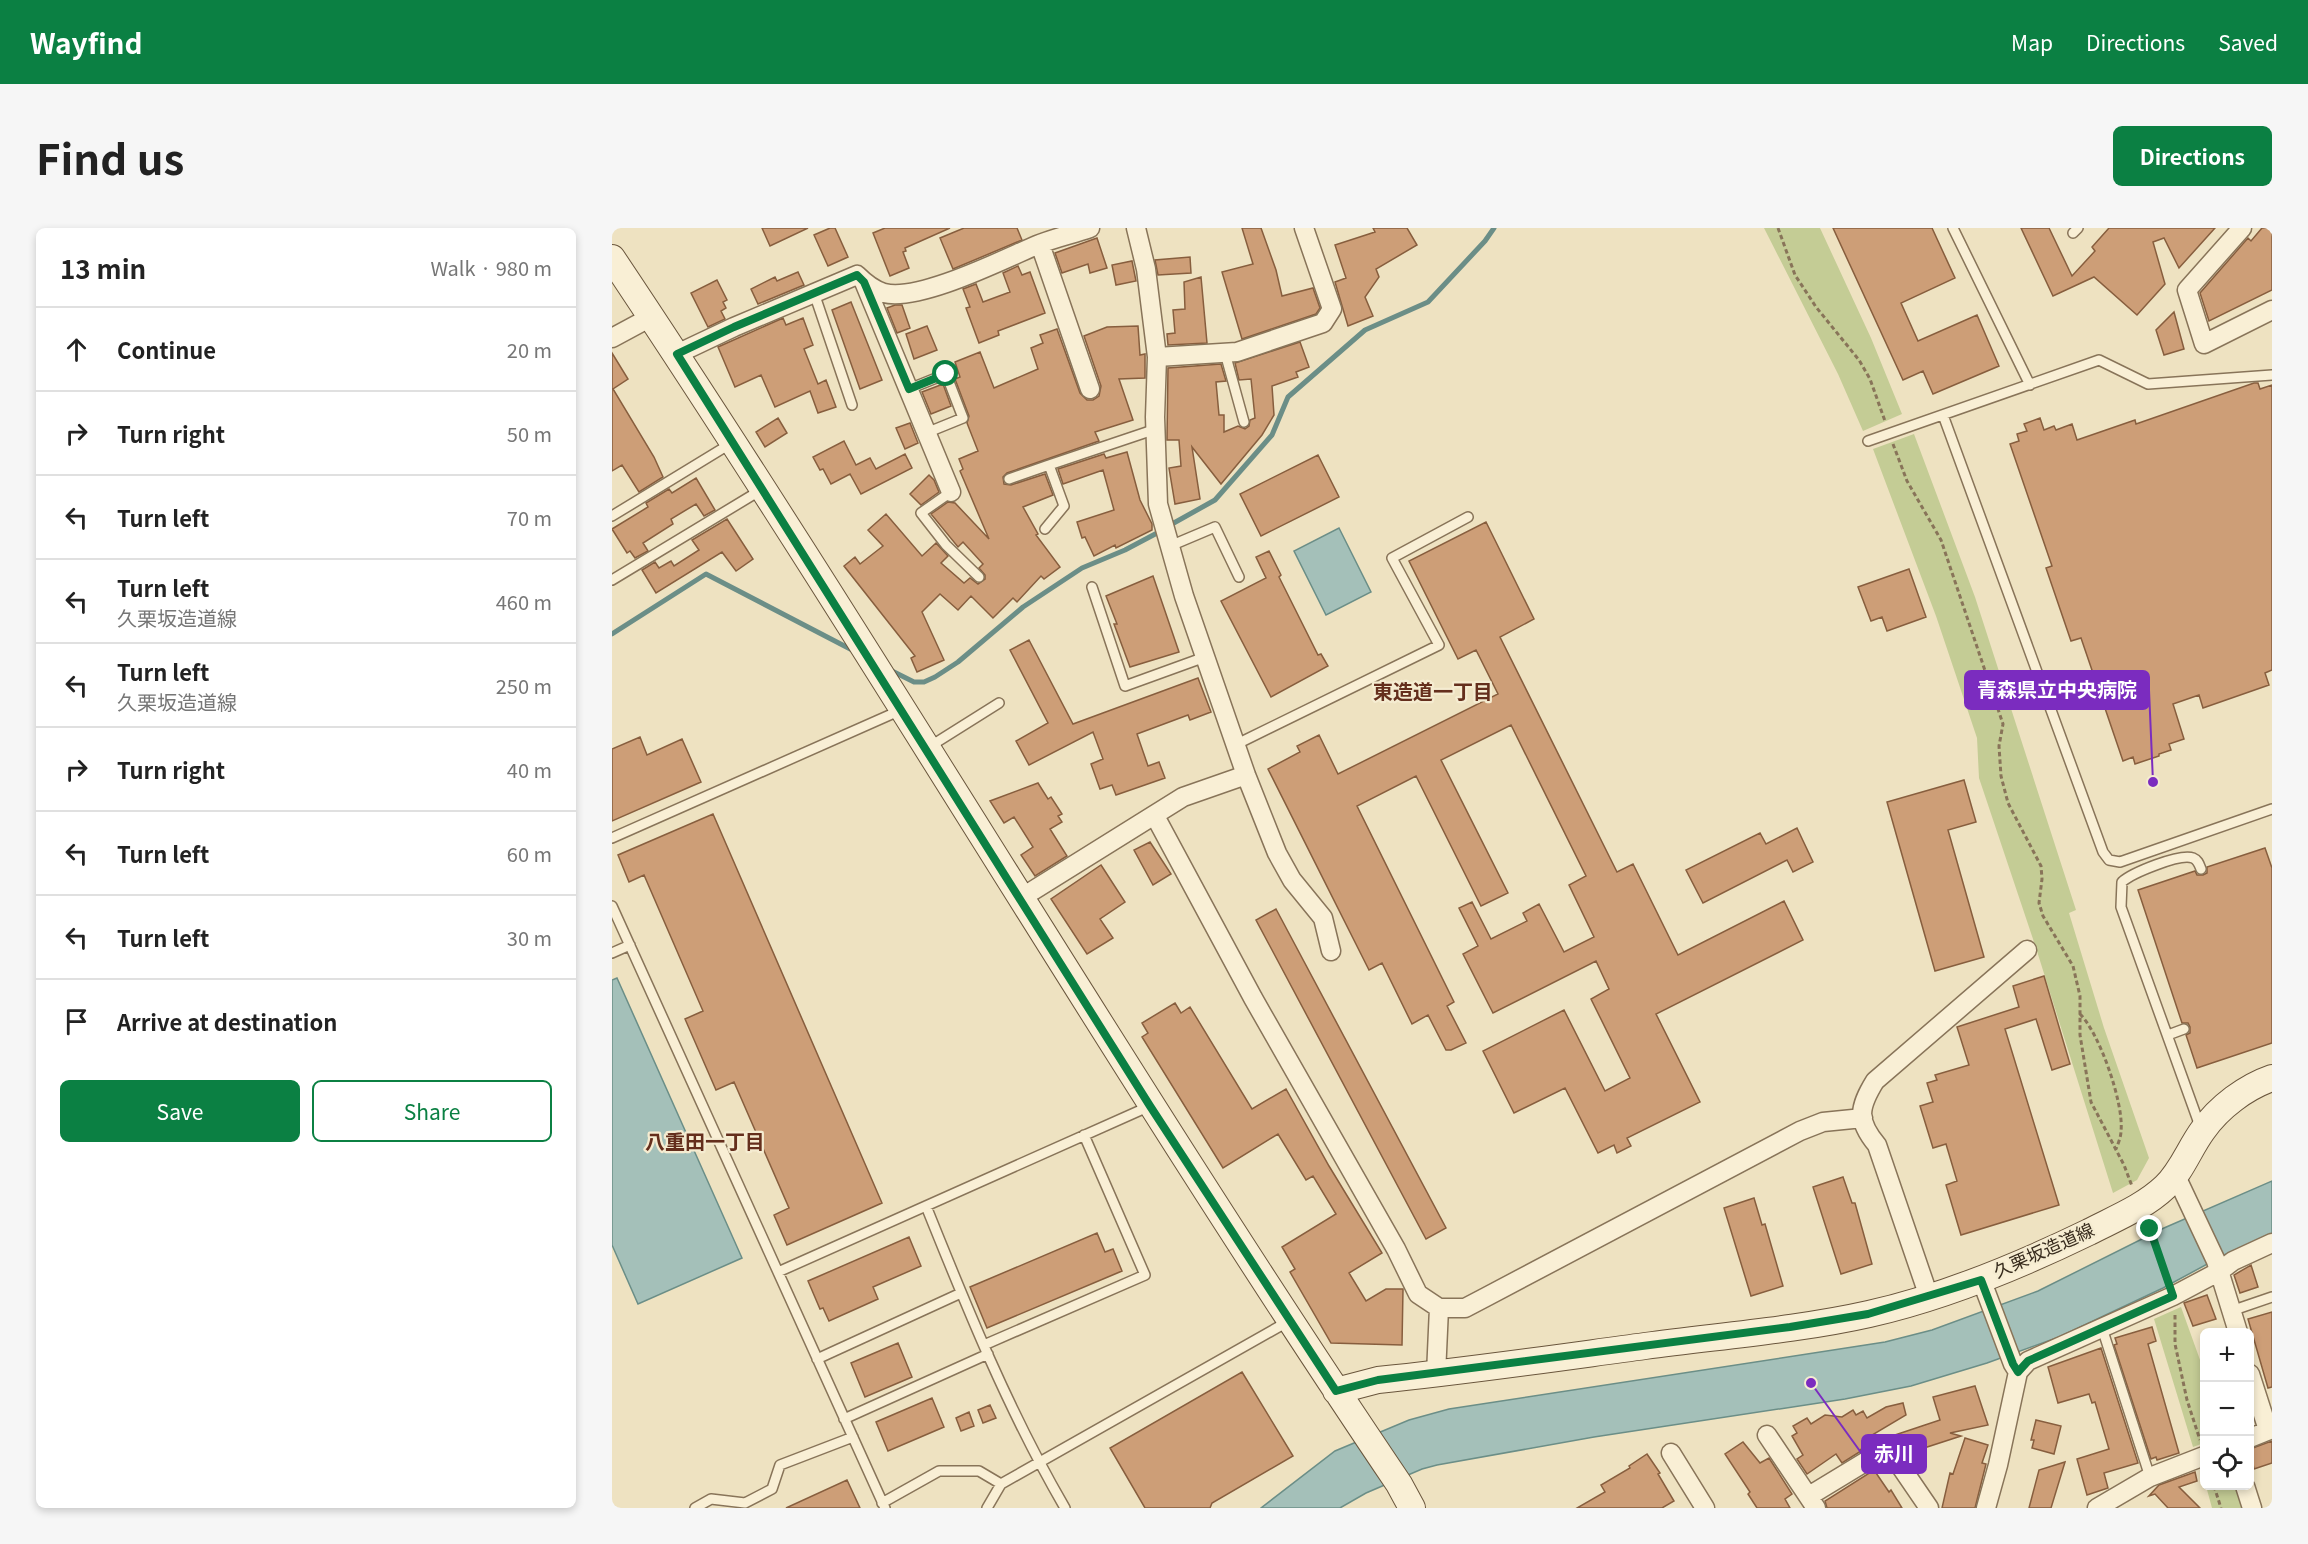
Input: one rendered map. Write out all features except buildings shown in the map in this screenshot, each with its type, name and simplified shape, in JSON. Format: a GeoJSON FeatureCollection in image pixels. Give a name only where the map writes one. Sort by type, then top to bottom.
{"type":"FeatureCollection","features":[{"type":"Feature","properties":{"kind":"main road"},"geometry":{"type":"LineString","coordinates":[[612,258],[764,489],[1150,1106],[1289,1321],[1399,1484],[1412,1508]]}},
{"type":"Feature","properties":{"kind":"main road","name":"久栗坂造道線"},"geometry":{"type":"LineString","coordinates":[[1336,1391],[1378,1380],[1790,1327],[1868,1314],[1981,1280],[2044,1254],[2134,1209],[2164,1188],[2215,1115],[2238,1096],[2269,1082]]}},
{"type":"Feature","properties":{"kind":"street"},"geometry":{"type":"LineString","coordinates":[[677,354],[857,275],[864,282],[884,293],[908,293],[975,273],[1040,244],[1090,228]]}},
{"type":"Feature","properties":{"kind":"street"},"geometry":{"type":"LineString","coordinates":[[1136,228],[1146,269],[1157,357],[1158,504],[1184,596],[1246,775],[1277,853],[1292,880],[1312,901],[1323,918],[1331,951]]}},
{"type":"Feature","properties":{"kind":"street"},"geometry":{"type":"LineString","coordinates":[[1157,357],[1238,352],[1323,323],[1332,309],[1304,228]]}},
{"type":"Feature","properties":{"kind":"street"},"geometry":{"type":"LineString","coordinates":[[2242,228],[2187,290],[2204,344],[2272,310]]}},
{"type":"Feature","properties":{"kind":"street"},"geometry":{"type":"LineString","coordinates":[[1040,244],[1090,389]]}},
{"type":"Feature","properties":{"kind":"street"},"geometry":{"type":"LineString","coordinates":[[864,282],[951,492]]}},
{"type":"Feature","properties":{"kind":"street"},"geometry":{"type":"LineString","coordinates":[[612,338],[651,316]]}},
{"type":"Feature","properties":{"kind":"street"},"geometry":{"type":"LineString","coordinates":[[1021,898],[1183,797],[1246,775]]}},
{"type":"Feature","properties":{"kind":"street"},"geometry":{"type":"LineString","coordinates":[[1155,816],[1253,998],[1396,1249],[1418,1294],[1439,1308],[1464,1308],[1479,1301],[1800,1131],[1823,1122],[1863,1118]]}},
{"type":"Feature","properties":{"kind":"street"},"geometry":{"type":"LineString","coordinates":[[1929,1297],[1877,1145],[1866,1132],[1862,1102],[1875,1081],[2027,950]]}},
{"type":"Feature","properties":{"kind":"street"},"geometry":{"type":"LineString","coordinates":[[2175,1174],[2218,1266],[2237,1328]]}},
{"type":"Feature","properties":{"kind":"street"},"geometry":{"type":"LineString","coordinates":[[2016,1368],[2102,1328],[2218,1266],[2272,1243]]}},
{"type":"Feature","properties":{"kind":"street"},"geometry":{"type":"LineString","coordinates":[[1981,1280],[2016,1368],[1998,1465],[1986,1508]]}},
{"type":"Feature","properties":{"kind":"street"},"geometry":{"type":"LineString","coordinates":[[1436,1374],[1439,1308]]}},
{"type":"Feature","properties":{"kind":"street"},"geometry":{"type":"LineString","coordinates":[[2253,1382],[2270,1430],[2253,1436]]}},
{"type":"Feature","properties":{"kind":"street"},"geometry":{"type":"LineString","coordinates":[[1767,1435],[1812,1502],[1888,1448],[1929,1508]]}},
{"type":"Feature","properties":{"kind":"street"},"geometry":{"type":"LineString","coordinates":[[1671,1453],[1705,1508]]}},
{"type":"Feature","properties":{"kind":"street"},"geometry":{"type":"LineString","coordinates":[[2097,1508],[2124,1501],[2150,1476],[2200,1454]]}},
{"type":"Feature","properties":{"kind":"street"},"geometry":{"type":"LineString","coordinates":[[2247,1490],[2252,1508]]}},
{"type":"Feature","properties":{"kind":"lane"},"geometry":{"type":"LineString","coordinates":[[1953,228],[2030,386]]}},
{"type":"Feature","properties":{"kind":"lane"},"geometry":{"type":"LineString","coordinates":[[814,293],[852,405]]}},
{"type":"Feature","properties":{"kind":"lane"},"geometry":{"type":"LineString","coordinates":[[1225,353],[1244,422]]}},
{"type":"Feature","properties":{"kind":"lane"},"geometry":{"type":"LineString","coordinates":[[1868,441],[2099,360],[2148,384],[2272,375]]}},
{"type":"Feature","properties":{"kind":"lane"},"geometry":{"type":"LineString","coordinates":[[909,389],[946,374],[963,418],[926,433]]}},
{"type":"Feature","properties":{"kind":"lane"},"geometry":{"type":"LineString","coordinates":[[1942,415],[2103,852],[2109,860],[2120,862],[2272,810]]}},
{"type":"Feature","properties":{"kind":"lane"},"geometry":{"type":"LineString","coordinates":[[1009,479],[1156,429]]}},
{"type":"Feature","properties":{"kind":"lane"},"geometry":{"type":"LineString","coordinates":[[613,513],[733,442]]}},
{"type":"Feature","properties":{"kind":"lane"},"geometry":{"type":"LineString","coordinates":[[1045,529],[1064,506],[1049,465]]}},
{"type":"Feature","properties":{"kind":"lane"},"geometry":{"type":"LineString","coordinates":[[612,580],[764,489]]}},
{"type":"Feature","properties":{"kind":"lane"},"geometry":{"type":"LineString","coordinates":[[951,492],[921,513],[946,545],[980,577]]}},
{"type":"Feature","properties":{"kind":"lane"},"geometry":{"type":"LineString","coordinates":[[1235,745],[1439,645],[1392,558],[1468,517]]}},
{"type":"Feature","properties":{"kind":"lane"},"geometry":{"type":"LineString","coordinates":[[1170,546],[1215,527],[1239,577]]}},
{"type":"Feature","properties":{"kind":"lane"},"geometry":{"type":"LineString","coordinates":[[1092,587],[1125,686],[1205,657]]}},
{"type":"Feature","properties":{"kind":"lane"},"geometry":{"type":"LineString","coordinates":[[927,748],[999,703]]}},
{"type":"Feature","properties":{"kind":"lane"},"geometry":{"type":"LineString","coordinates":[[612,838],[902,709]]}},
{"type":"Feature","properties":{"kind":"lane"},"geometry":{"type":"LineString","coordinates":[[2201,869],[2197,861],[2191,857],[2180,858],[2130,875],[2122,882],[2121,906],[2202,1131]]}},
{"type":"Feature","properties":{"kind":"lane"},"geometry":{"type":"LineString","coordinates":[[612,906],[884,1505],[939,1471],[979,1471],[1001,1484]]}},
{"type":"Feature","properties":{"kind":"lane"},"geometry":{"type":"LineString","coordinates":[[612,953],[630,945]]}},
{"type":"Feature","properties":{"kind":"lane"},"geometry":{"type":"LineString","coordinates":[[2168,1035],[2184,1029]]}},
{"type":"Feature","properties":{"kind":"lane"},"geometry":{"type":"LineString","coordinates":[[778,1272],[1150,1106]]}},
{"type":"Feature","properties":{"kind":"lane"},"geometry":{"type":"LineString","coordinates":[[844,1419],[986,1349],[1145,1275],[1084,1135]]}},
{"type":"Feature","properties":{"kind":"lane"},"geometry":{"type":"LineString","coordinates":[[926,1206],[961,1293],[1038,1463],[1065,1508]]}},
{"type":"Feature","properties":{"kind":"lane"},"geometry":{"type":"LineString","coordinates":[[817,1359],[961,1293]]}},
{"type":"Feature","properties":{"kind":"lane"},"geometry":{"type":"LineString","coordinates":[[2231,1311],[2272,1297]]}},
{"type":"Feature","properties":{"kind":"lane"},"geometry":{"type":"LineString","coordinates":[[987,1508],[1001,1484],[1289,1321]]}},
{"type":"Feature","properties":{"kind":"lane"},"geometry":{"type":"LineString","coordinates":[[2102,1328],[2150,1476]]}},
{"type":"Feature","properties":{"kind":"lane"},"geometry":{"type":"LineString","coordinates":[[695,1508],[711,1499],[745,1503],[772,1490],[780,1465],[853,1437]]}},
{"type":"Feature","properties":{"kind":"path"},"geometry":{"type":"LineString","coordinates":[[1778,228],[1795,275],[1816,307],[1859,360],[1870,379],[1907,481],[1941,540],[2003,724],[1999,746],[2001,776],[2008,803],[2041,866],[2042,879],[2038,903],[2043,916],[2073,966],[2080,996],[2082,1053],[2091,1102],[2103,1129],[2116,1149],[2134,1190]]}},
{"type":"Feature","properties":{"kind":"path"},"geometry":{"type":"LineString","coordinates":[[2080,1014],[2090,1024],[2104,1057],[2120,1109],[2121,1132],[2116,1149]]}},
{"type":"Feature","properties":{"kind":"path"},"geometry":{"type":"LineString","coordinates":[[2150,1229],[2172,1292],[2175,1306],[2175,1344],[2187,1400],[2200,1440]]}},
{"type":"Feature","properties":{"kind":"path"},"geometry":{"type":"LineString","coordinates":[[2216,1490],[2221,1508]]}},
{"type":"Feature","properties":{"kind":"green space"},"geometry":{"type":"Polygon","coordinates":[[[1764,228],[1820,228],[1871,338],[1902,414],[1863,431],[1838,374],[1764,228]]]}},
{"type":"Feature","properties":{"kind":"green space"},"geometry":{"type":"Polygon","coordinates":[[[1914,434],[1975,597],[2076,910],[2069,913],[2104,1028],[2149,1158],[2137,1180],[2113,1193],[2036,948],[1979,778],[1977,738],[1936,616],[1873,449],[1914,434]]]}},
{"type":"Feature","properties":{"kind":"green space"},"geometry":{"type":"Polygon","coordinates":[[[2181,1307],[2200,1360],[2200,1444],[2193,1447],[2154,1319],[2181,1307]]]}},
{"type":"Feature","properties":{"kind":"green space"},"geometry":{"type":"Polygon","coordinates":[[[2207,1490],[2237,1490],[2243,1508],[2212,1508],[2207,1490]]]}},
{"type":"Feature","properties":{"kind":"water"},"geometry":{"type":"Polygon","coordinates":[[[1339,528],[1371,592],[1326,615],[1294,551],[1339,528]]]}},
{"type":"Feature","properties":{"kind":"water"},"geometry":{"type":"Polygon","coordinates":[[[617,978],[742,1258],[638,1304],[612,1245],[612,980],[617,978]]]}},
{"type":"Feature","properties":{"kind":"water"},"geometry":{"type":"Polygon","coordinates":[[[2272,1181],[2272,1234],[2224,1255],[2163,1288],[2059,1337],[1987,1363],[1911,1386],[1845,1399],[1594,1437],[1437,1465],[1366,1493],[1340,1508],[1261,1508],[1335,1451],[1409,1420],[1449,1409],[1885,1342],[1932,1330],[2038,1291],[2164,1228],[2272,1181]]]}},
{"type":"Feature","properties":{"kind":"waterway"},"geometry":{"type":"LineString","coordinates":[[1172,524],[1215,500],[1272,435],[1288,397],[1365,330],[1428,302],[1485,241],[1494,228]]}},
{"type":"Feature","properties":{"kind":"waterway"},"geometry":{"type":"LineString","coordinates":[[888,669],[914,682],[924,682],[935,677],[958,662],[1023,607],[1082,568],[1125,550],[1159,532]]}},
{"type":"Feature","properties":{"kind":"waterway"},"geometry":{"type":"LineString","coordinates":[[612,634],[706,574],[856,652]]}},
{"type":"Feature","properties":{"kind":"place","name":"青森県立中央病院"},"geometry":{"type":"Point","coordinates":[2153,782]}},
{"type":"Feature","properties":{"kind":"place","name":"赤川"},"geometry":{"type":"Point","coordinates":[1811,1383]}},
{"type":"Feature","properties":{"kind":"district","name":"東造道一丁目"},"geometry":{"type":"Point","coordinates":[1433,692]}},
{"type":"Feature","properties":{"kind":"district","name":"八重田一丁目"},"geometry":{"type":"Point","coordinates":[705,1142]}},
{"type":"Feature","properties":{"kind":"route"},"geometry":{"type":"LineString","coordinates":[[946,374],[909,389],[864,282],[857,275],[734,327],[677,354],[1150,1106],[1336,1391],[1378,1380],[1790,1327],[1868,1314],[1981,1280],[2018,1372],[2028,1361],[2173,1296],[2150,1229]]}}]}
